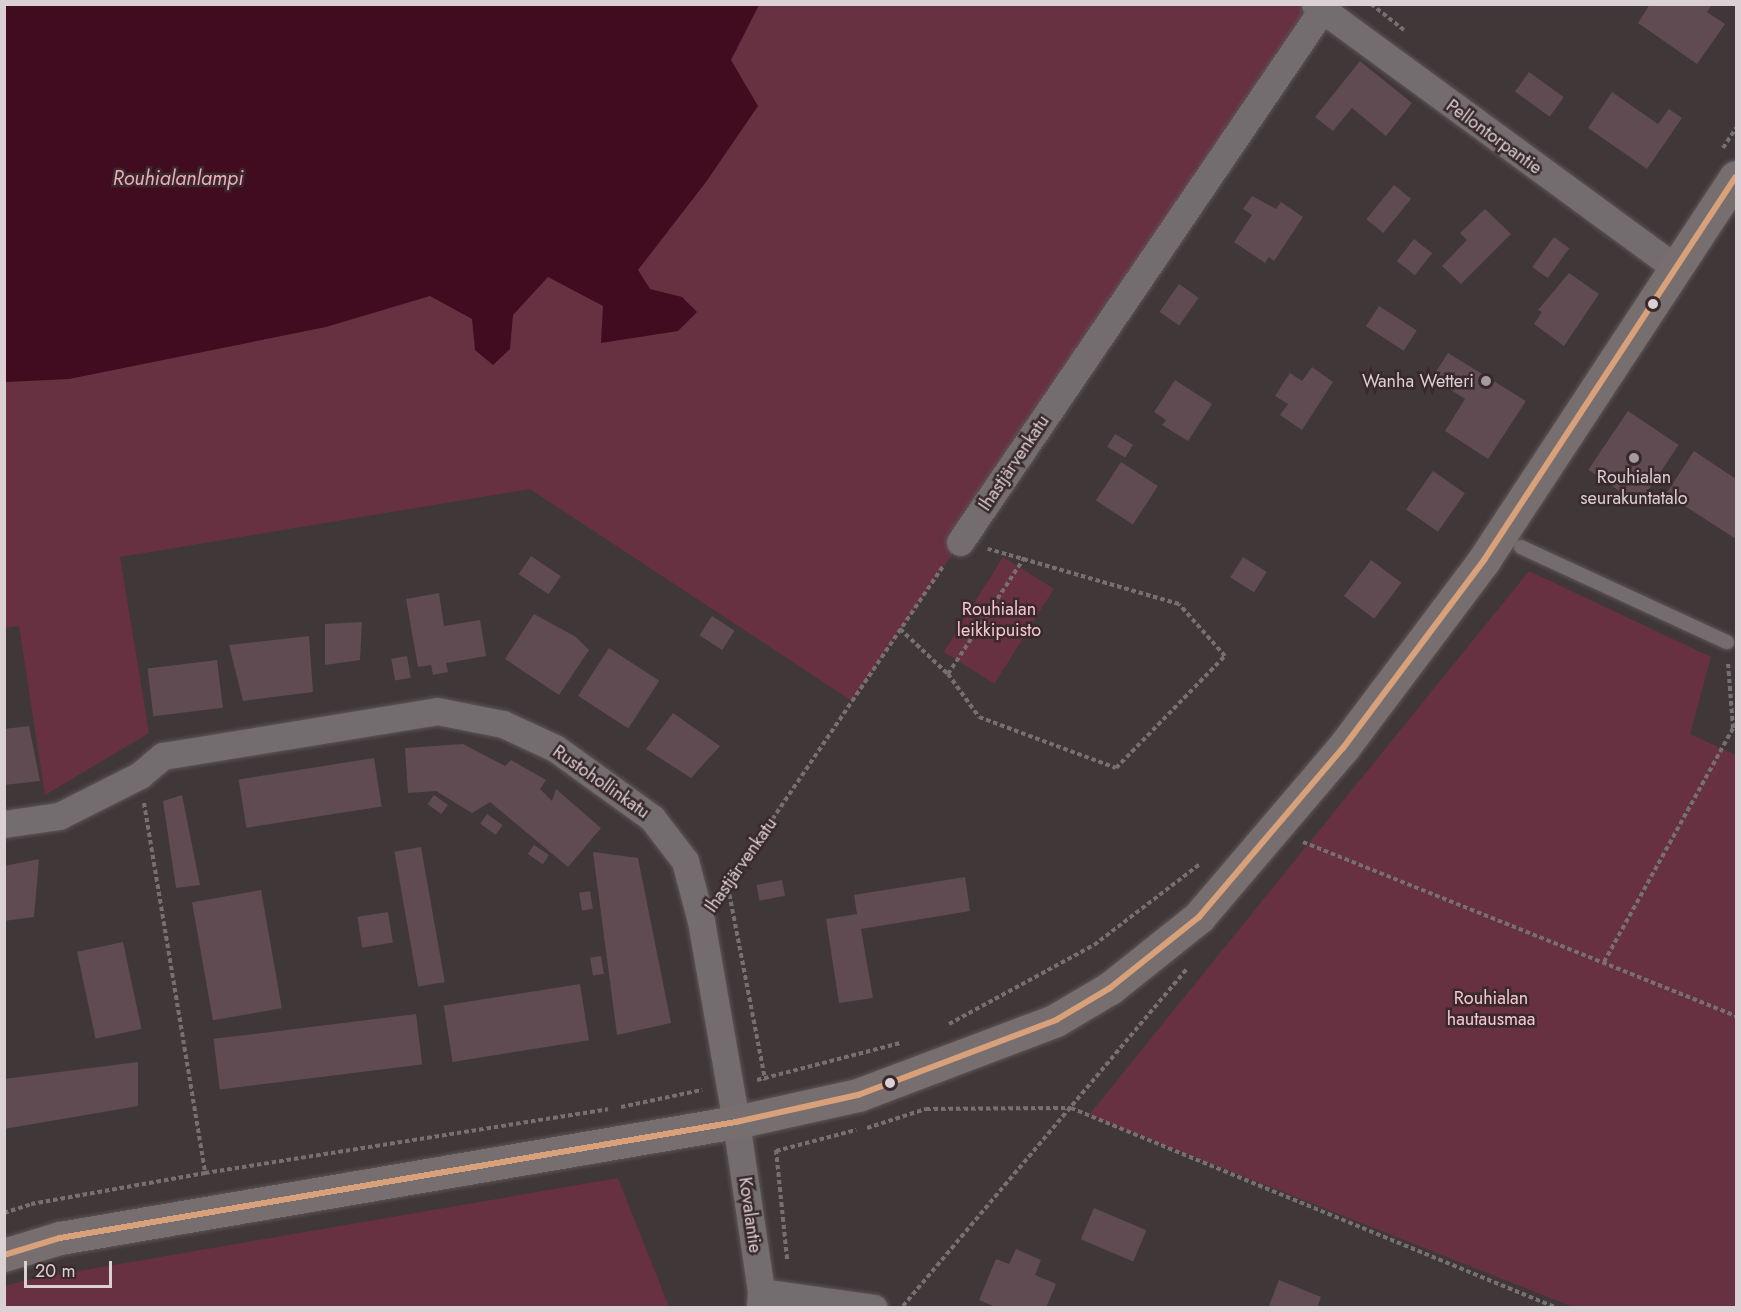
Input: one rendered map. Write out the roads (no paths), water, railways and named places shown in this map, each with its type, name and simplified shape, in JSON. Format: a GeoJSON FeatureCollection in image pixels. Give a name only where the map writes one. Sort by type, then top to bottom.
{"type":"FeatureCollection","features":[{"type":"Feature","properties":{"kind":"street","name":"Pellontorpantie"},"geometry":{"type":"LineString","coordinates":[[1321,7],[1675,267]]}},
{"type":"Feature","properties":{"kind":"street","name":"Ihastjärvenkatu"},"geometry":{"type":"LineString","coordinates":[[960,542],[1321,7]]}},
{"type":"Feature","properties":{"kind":"street"},"geometry":{"type":"LineString","coordinates":[[4,1255],[60,1238],[736,1122],[858,1095],[1056,1020],[1110,988],[1199,917],[1343,748],[1484,560],[1675,267],[1727,167]]}},
{"type":"Feature","properties":{"kind":"street","name":"Rustohollinkatu"},"geometry":{"type":"LineString","coordinates":[[4,824],[59,816],[140,775],[163,756],[437,711],[502,724],[555,748],[652,818],[685,861],[701,921],[736,1122]]}},
{"type":"Feature","properties":{"kind":"street","name":"Kovalantie"},"geometry":{"type":"LineString","coordinates":[[736,1122],[761,1300]]}},
{"type":"Feature","properties":{"kind":"street"},"geometry":{"type":"LineString","coordinates":[[761,1300],[874,1308]]}},
{"type":"Feature","properties":{"kind":"lane"},"geometry":{"type":"LineString","coordinates":[[1521,547],[1727,642]]}},
{"type":"Feature","properties":{"kind":"water","name":"Rouhialanlampi"},"geometry":{"type":"Polygon","coordinates":[[[4,5],[759,5],[731,60],[758,106],[706,182],[638,270],[650,289],[682,297],[697,312],[678,331],[601,343],[603,306],[548,277],[513,315],[510,349],[493,365],[475,350],[472,319],[430,296],[326,327],[69,379],[5,382],[4,5]]]}},
{"type":"Feature","properties":{"kind":"place","name":"Wanha Wetteri"},"geometry":{"type":"Point","coordinates":[1486,381]}},
{"type":"Feature","properties":{"kind":"place","name":"Rouhialan seurakuntatalo"},"geometry":{"type":"Point","coordinates":[1634,458]}},
{"type":"Feature","properties":{"kind":"park label","name":"Rouhialan leikkipuisto"},"geometry":{"type":"Point","coordinates":[999,620]}},
{"type":"Feature","properties":{"kind":"park label","name":"Rouhialan hautausmaa"},"geometry":{"type":"Point","coordinates":[1491,1009]}}]}
